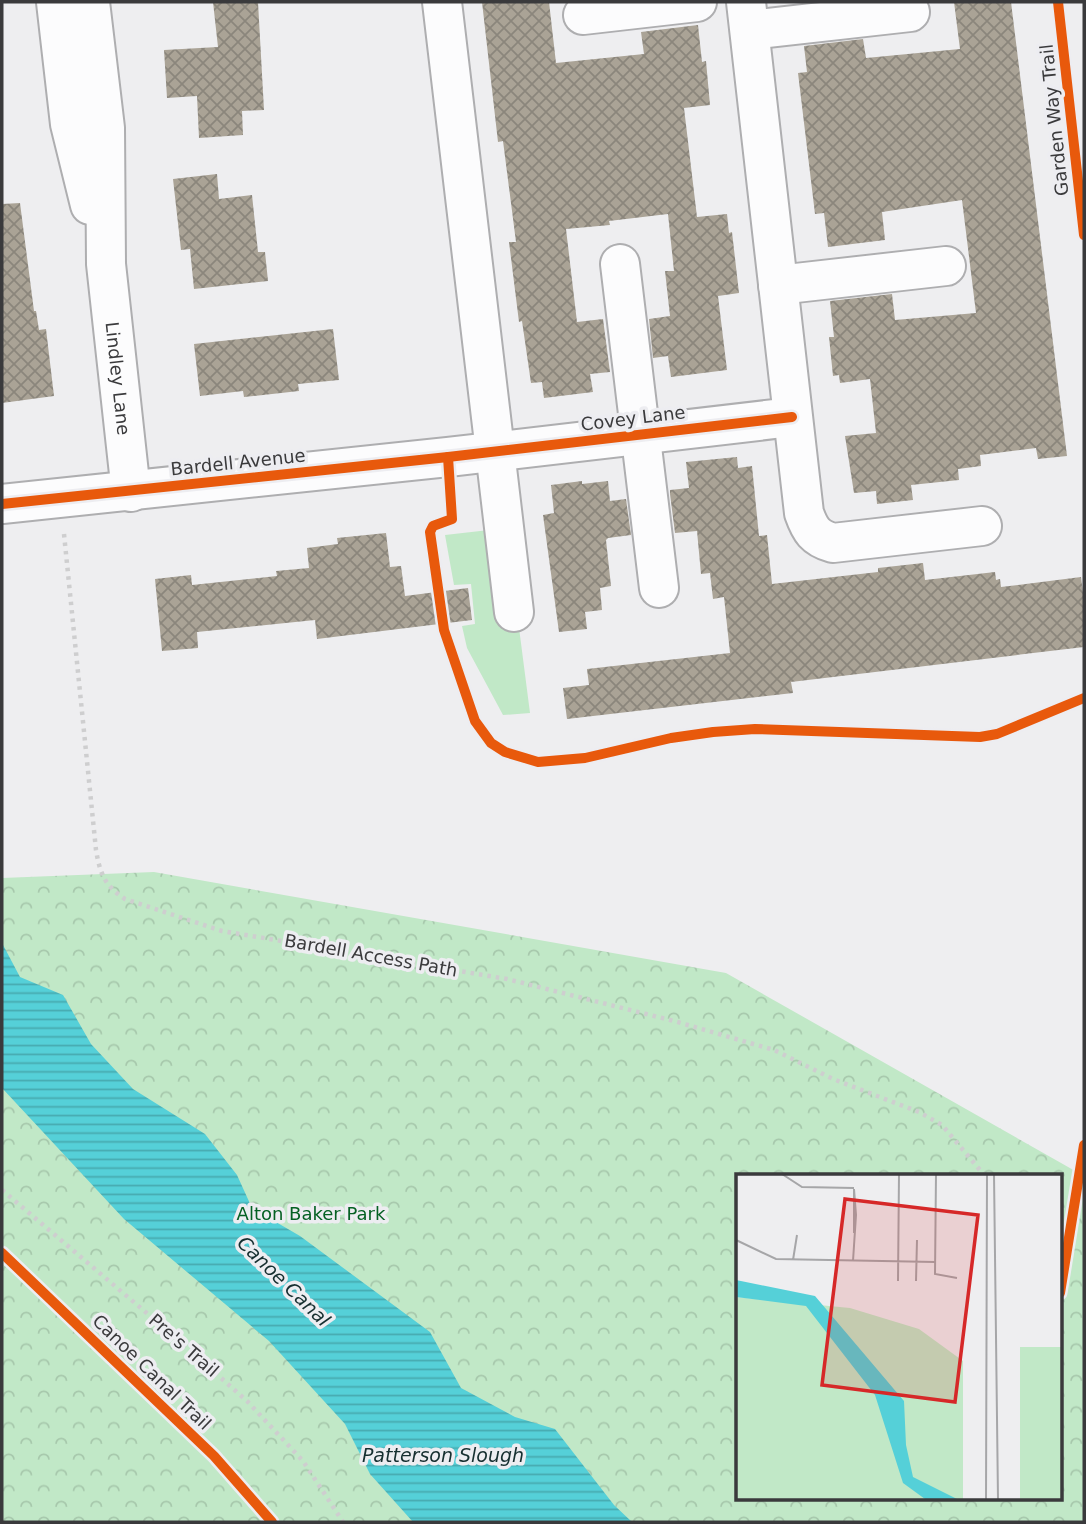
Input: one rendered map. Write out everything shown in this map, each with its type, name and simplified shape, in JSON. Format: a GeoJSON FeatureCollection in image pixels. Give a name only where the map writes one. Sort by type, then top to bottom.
{"type":"FeatureCollection","features":[{"type":"Feature","properties":{"kind":"street"},"geometry":{"type":"LineString","coordinates":[[56,2],[72,132],[106,264]]}},
{"type":"Feature","properties":{"kind":"street"},"geometry":{"type":"LineString","coordinates":[[90,2],[105,128],[106,264]]}},
{"type":"Feature","properties":{"kind":"street"},"geometry":{"type":"LineString","coordinates":[[442,2],[487,453],[514,612]]}},
{"type":"Feature","properties":{"kind":"street"},"geometry":{"type":"LineString","coordinates":[[583,15],[697,2]]}},
{"type":"Feature","properties":{"kind":"street"},"geometry":{"type":"LineString","coordinates":[[910,12],[748,16],[804,513],[813,534],[820,539],[844,543],[982,526]]}},
{"type":"Feature","properties":{"kind":"street","name":"Lindley Lane"},"geometry":{"type":"LineString","coordinates":[[106,264],[131,492]]}},
{"type":"Feature","properties":{"kind":"street","name":"Covey Lane"},"geometry":{"type":"LineString","coordinates":[[620,264],[659,588]]}},
{"type":"Feature","properties":{"kind":"street"},"geometry":{"type":"LineString","coordinates":[[778,285],[946,266]]}},
{"type":"Feature","properties":{"kind":"street","name":"Covey Lane"},"geometry":{"type":"LineString","coordinates":[[487,453],[792,417]]}},
{"type":"Feature","properties":{"kind":"street","name":"Bardell Avenue"},"geometry":{"type":"LineString","coordinates":[[2,504],[487,453]]}},
{"type":"Feature","properties":{"kind":"green space"},"geometry":{"type":"Polygon","coordinates":[[[489,530],[518,620],[530,713],[503,715],[467,648],[462,626],[475,624],[471,584],[454,585],[445,535],[489,530]]]}},
{"type":"Feature","properties":{"kind":"green space","name":"Alton Baker Park"},"geometry":{"type":"Polygon","coordinates":[[[154,872],[726,973],[1084,1176],[1084,1522],[2,1522],[2,878],[154,872]]]}},
{"type":"Feature","properties":{"kind":"water","name":"Patterson Slough"},"geometry":{"type":"Polygon","coordinates":[[[2,943],[20,977],[63,995],[91,1044],[133,1089],[205,1134],[237,1175],[252,1208],[300,1236],[430,1332],[461,1388],[515,1417],[555,1429],[614,1505],[632,1522],[413,1522],[370,1474],[345,1424],[269,1341],[124,1219],[2,1088],[2,943]]]}},
{"type":"Feature","properties":{"kind":"building"},"geometry":{"type":"Polygon","coordinates":[[[213,2],[258,2],[264,110],[242,111],[243,135],[199,138],[197,96],[167,98],[164,50],[218,47],[213,2]]]}},
{"type":"Feature","properties":{"kind":"building"},"geometry":{"type":"Polygon","coordinates":[[[482,2],[549,2],[556,63],[644,54],[641,32],[698,25],[702,62],[706,61],[710,105],[684,108],[697,217],[727,214],[729,233],[732,232],[739,293],[718,296],[727,370],[671,377],[668,356],[653,358],[649,319],[670,316],[665,271],[674,271],[668,214],[609,221],[610,225],[566,229],[577,322],[603,319],[610,372],[590,374],[593,392],[544,398],[542,382],[531,383],[522,321],[519,322],[509,242],[516,242],[503,141],[498,142],[482,2]]]}},
{"type":"Feature","properties":{"kind":"building"},"geometry":{"type":"Polygon","coordinates":[[[954,2],[1011,2],[1067,456],[1038,459],[1036,448],[980,455],[981,466],[958,469],[959,480],[911,485],[913,500],[877,504],[876,491],[854,493],[845,436],[876,433],[870,379],[840,383],[839,375],[833,376],[829,337],[834,337],[830,301],[892,294],[895,320],[976,313],[962,200],[882,212],[885,240],[828,247],[824,213],[815,214],[798,73],[807,72],[804,46],[863,39],[866,58],[960,49],[954,2]]]}},
{"type":"Feature","properties":{"kind":"building"},"geometry":{"type":"Polygon","coordinates":[[[217,174],[219,199],[252,195],[258,252],[265,252],[268,281],[194,289],[190,249],[181,250],[173,179],[217,174]]]}},
{"type":"Feature","properties":{"kind":"building"},"geometry":{"type":"Polygon","coordinates":[[[20,203],[34,311],[39,330],[46,329],[54,396],[2,403],[2,204],[20,203]]]}},
{"type":"Feature","properties":{"kind":"building"},"geometry":{"type":"Polygon","coordinates":[[[333,329],[339,380],[298,384],[299,391],[244,397],[243,391],[200,396],[194,344],[333,329]]]}},
{"type":"Feature","properties":{"kind":"building"},"geometry":{"type":"Polygon","coordinates":[[[737,457],[738,468],[752,466],[759,536],[767,535],[772,584],[878,572],[878,568],[923,563],[925,580],[995,572],[1001,587],[1081,577],[1084,647],[791,682],[793,693],[567,719],[563,688],[589,685],[587,669],[730,653],[724,597],[713,599],[710,573],[701,574],[697,531],[675,533],[670,490],[689,488],[686,462],[737,457]]]}},
{"type":"Feature","properties":{"kind":"building"},"geometry":{"type":"Polygon","coordinates":[[[582,481],[582,484],[608,481],[610,501],[626,499],[631,535],[606,540],[611,586],[600,588],[602,610],[585,612],[587,629],[559,632],[543,515],[554,513],[551,485],[582,481]]]}},
{"type":"Feature","properties":{"kind":"building"},"geometry":{"type":"Polygon","coordinates":[[[386,533],[390,567],[401,566],[405,596],[468,588],[472,620],[317,639],[315,620],[197,632],[198,648],[162,651],[155,579],[191,575],[192,585],[277,576],[276,571],[309,568],[307,548],[338,544],[337,538],[386,533]]]}},
{"type":"Feature","properties":{"kind":"cycle path","name":"Garden Way Trail"},"geometry":{"type":"LineString","coordinates":[[1058,2],[1084,235]]}},
{"type":"Feature","properties":{"kind":"cycle path"},"geometry":{"type":"LineString","coordinates":[[2,504],[448,457],[792,417]]}},
{"type":"Feature","properties":{"kind":"cycle path"},"geometry":{"type":"LineString","coordinates":[[448,457],[452,519],[433,526],[430,532],[444,630],[475,721],[491,743],[505,752],[538,762],[585,758],[671,738],[755,729],[980,737],[997,734],[1084,698]]}},
{"type":"Feature","properties":{"kind":"cycle path"},"geometry":{"type":"LineString","coordinates":[[1062,1281],[1084,1145]]}},
{"type":"Feature","properties":{"kind":"cycle path","name":"Canoe Canal Trail"},"geometry":{"type":"LineString","coordinates":[[2,1253],[214,1456],[272,1522]]}},
{"type":"Feature","properties":{"kind":"water label","name":"Canoe Canal"},"geometry":{"type":"Point","coordinates":[284,1281]}}]}
